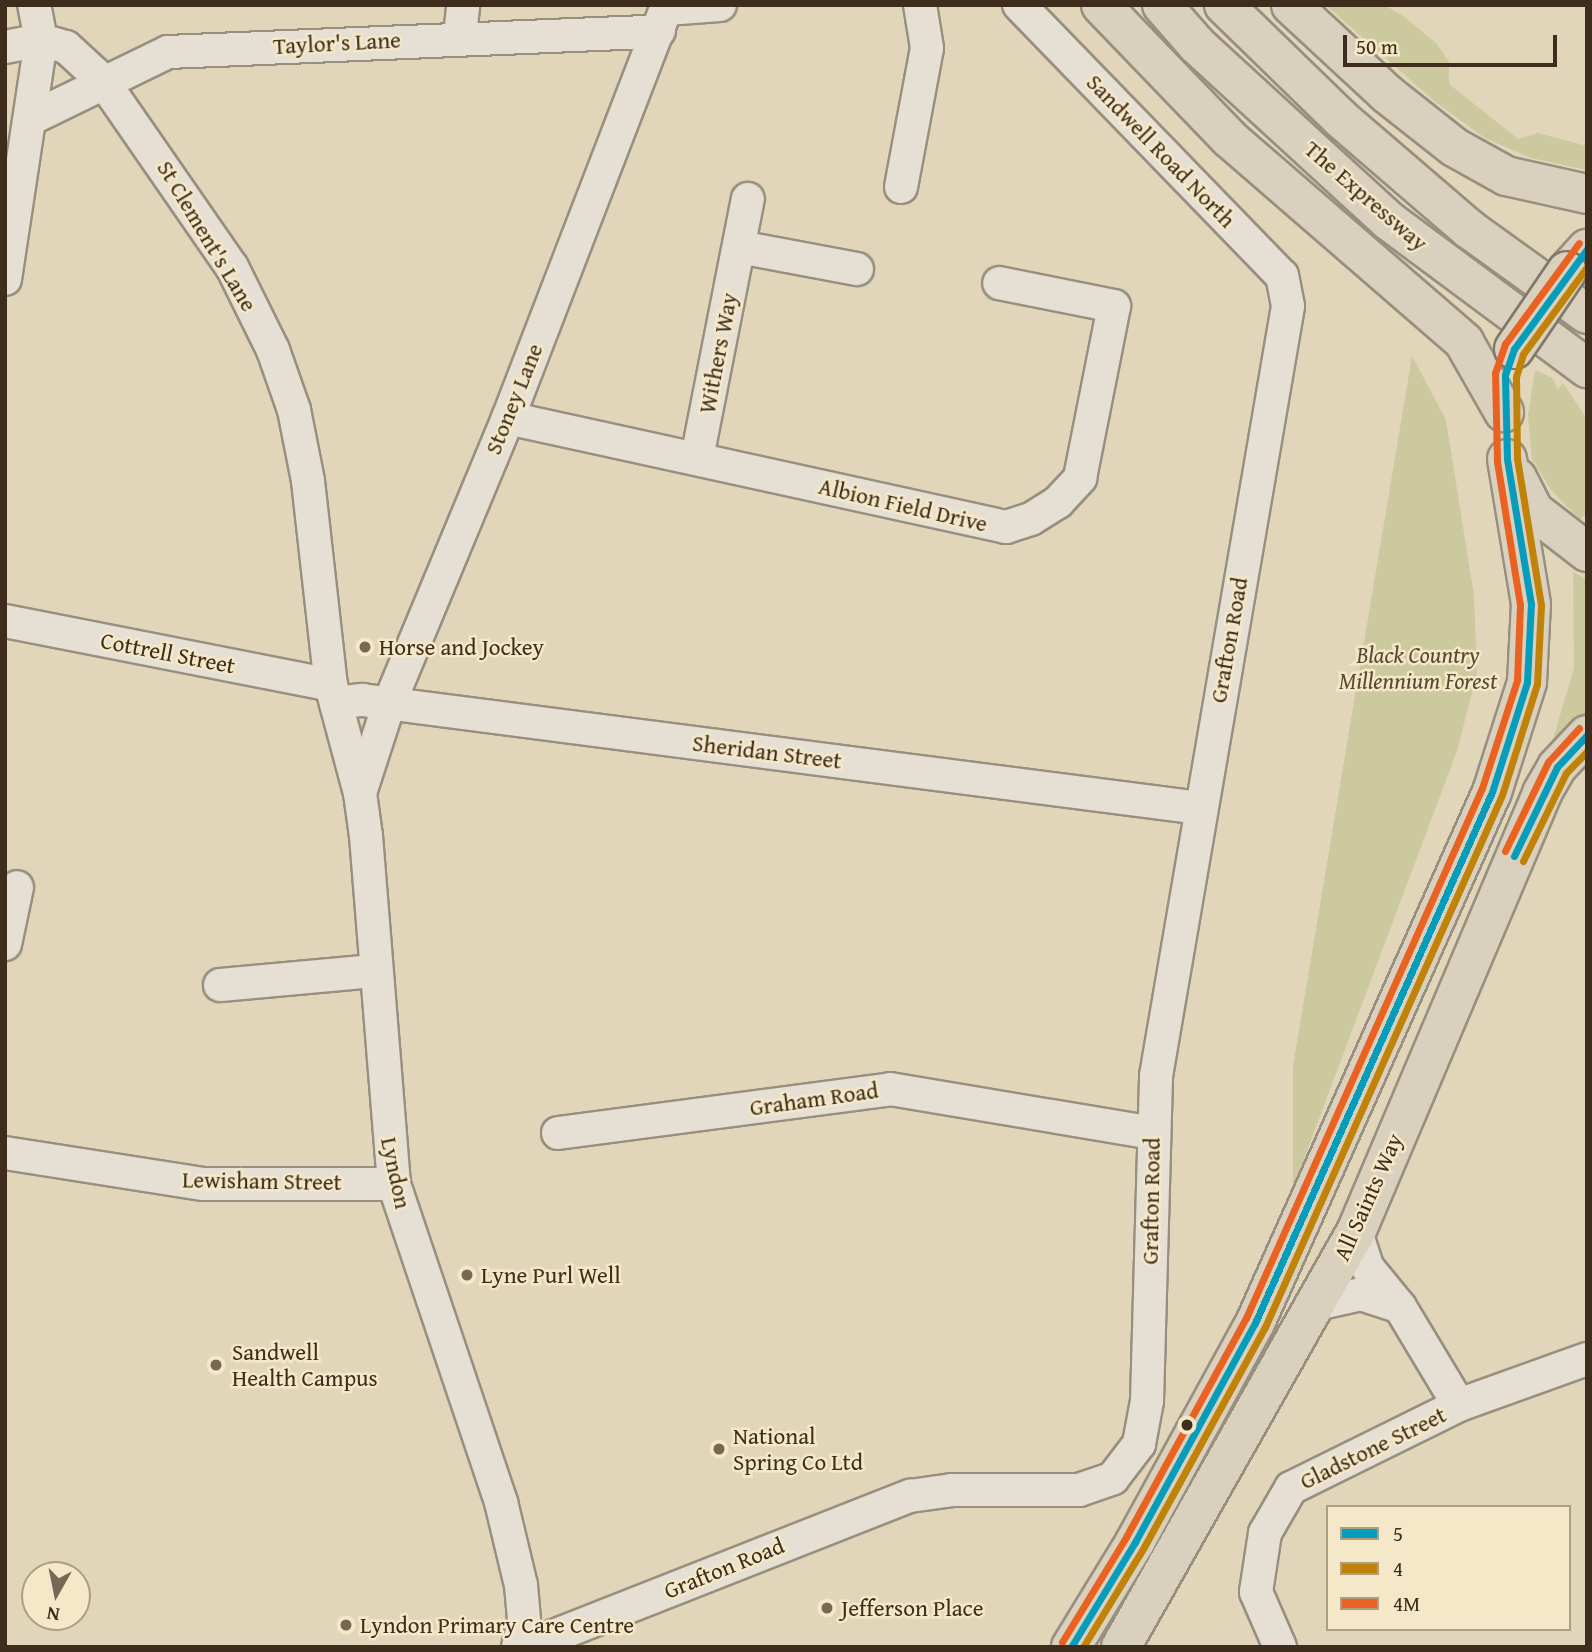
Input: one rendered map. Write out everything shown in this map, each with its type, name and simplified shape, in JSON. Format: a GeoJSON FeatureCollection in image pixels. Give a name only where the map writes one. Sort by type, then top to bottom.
{"type":"FeatureCollection","features":[{"type":"Feature","properties":{"kind":"highway"},"geometry":{"type":"LineString","coordinates":[[1101,5],[1230,139],[1464,342],[1504,412]]}},
{"type":"Feature","properties":{"kind":"highway","name":"The Expressway"},"geometry":{"type":"LineString","coordinates":[[1162,5],[1197,45],[1389,221],[1587,368]]}},
{"type":"Feature","properties":{"kind":"highway","name":"The Expressway"},"geometry":{"type":"LineString","coordinates":[[1224,5],[1340,118],[1459,220],[1587,314]]}},
{"type":"Feature","properties":{"kind":"highway"},"geometry":{"type":"LineString","coordinates":[[1291,5],[1387,94],[1454,147],[1506,176],[1587,194]]}},
{"type":"Feature","properties":{"kind":"highway"},"geometry":{"type":"LineString","coordinates":[[1072,1647],[1135,1542],[1255,1323],[1492,792],[1527,682],[1531,604],[1507,459],[1505,374],[1514,349],[1577,260]]}},
{"type":"Feature","properties":{"kind":"highway"},"geometry":{"type":"LineString","coordinates":[[1507,459],[1534,511],[1587,552]]}},
{"type":"Feature","properties":{"kind":"highway","name":"All Saints Way"},"geometry":{"type":"LineString","coordinates":[[1121,1647],[1356,1232],[1542,793],[1563,758],[1587,735]]}},
{"type":"Feature","properties":{"kind":"street"},"geometry":{"type":"LineString","coordinates":[[5,279],[41,40],[34,5]]}},
{"type":"Feature","properties":{"kind":"street"},"geometry":{"type":"LineString","coordinates":[[460,36],[463,5]]}},
{"type":"Feature","properties":{"kind":"street"},"geometry":{"type":"LineString","coordinates":[[664,15],[720,5]]}},
{"type":"Feature","properties":{"kind":"street"},"geometry":{"type":"LineString","coordinates":[[894,174],[927,48],[920,5]]}},
{"type":"Feature","properties":{"kind":"street","name":"Sandwell Road North"},"geometry":{"type":"LineString","coordinates":[[1019,5],[1282,276],[1288,306]]}},
{"type":"Feature","properties":{"kind":"street","name":"Taylor's Lane"},"geometry":{"type":"LineString","coordinates":[[30,119],[103,81],[168,52],[460,36],[664,15]]}},
{"type":"Feature","properties":{"kind":"street","name":"Stoney Lane"},"geometry":{"type":"LineString","coordinates":[[360,793],[389,704],[508,418],[664,15]]}},
{"type":"Feature","properties":{"kind":"street"},"geometry":{"type":"LineString","coordinates":[[5,47],[41,40]]}},
{"type":"Feature","properties":{"kind":"street","name":"St Clement's Lane"},"geometry":{"type":"LineString","coordinates":[[41,40],[66,47],[103,81],[232,267],[274,350],[294,410],[308,481],[333,694]]}},
{"type":"Feature","properties":{"kind":"street","name":"Withers Way"},"geometry":{"type":"LineString","coordinates":[[697,458],[748,199]]}},
{"type":"Feature","properties":{"kind":"street"},"geometry":{"type":"LineString","coordinates":[[738,247],[856,270]]}},
{"type":"Feature","properties":{"kind":"street","name":"Albion Field Drive"},"geometry":{"type":"LineString","coordinates":[[508,418],[697,458],[954,519],[1006,527],[1031,519],[1058,502],[1080,478],[1114,306],[999,283]]}},
{"type":"Feature","properties":{"kind":"street","name":"Grafton Road"},"geometry":{"type":"LineString","coordinates":[[526,1647],[909,1496],[952,1490],[1079,1490],[1113,1478],[1139,1444],[1147,1401],[1152,1133],[1156,1076],[1199,808],[1288,306]]}},
{"type":"Feature","properties":{"kind":"street","name":"Cottrell Street"},"geometry":{"type":"LineString","coordinates":[[5,621],[333,694]]}},
{"type":"Feature","properties":{"kind":"street","name":"Sheridan Street"},"geometry":{"type":"LineString","coordinates":[[333,694],[389,704],[1199,808]]}},
{"type":"Feature","properties":{"kind":"street","name":"Lyndon"},"geometry":{"type":"LineString","coordinates":[[333,694],[360,793],[394,1184],[501,1502],[522,1585],[524,1620],[518,1647]]}},
{"type":"Feature","properties":{"kind":"street"},"geometry":{"type":"LineString","coordinates":[[7,929],[17,887]]}},
{"type":"Feature","properties":{"kind":"street"},"geometry":{"type":"LineString","coordinates":[[220,985],[374,971]]}},
{"type":"Feature","properties":{"kind":"street","name":"Graham Road"},"geometry":{"type":"LineString","coordinates":[[558,1133],[890,1089],[1152,1133]]}},
{"type":"Feature","properties":{"kind":"street","name":"Lewisham Street"},"geometry":{"type":"LineString","coordinates":[[5,1153],[204,1184],[394,1184]]}},
{"type":"Feature","properties":{"kind":"street"},"geometry":{"type":"LineString","coordinates":[[1356,1232],[1368,1268],[1400,1307],[1459,1405]]}},
{"type":"Feature","properties":{"kind":"street"},"geometry":{"type":"LineString","coordinates":[[1317,1304],[1361,1294],[1400,1307]]}},
{"type":"Feature","properties":{"kind":"street","name":"Gladstone Street"},"geometry":{"type":"LineString","coordinates":[[1280,1647],[1256,1592],[1258,1561],[1265,1533],[1291,1488],[1459,1405],[1587,1359]]}},
{"type":"Feature","properties":{"kind":"green space"},"geometry":{"type":"Polygon","coordinates":[[[1326,5],[1384,5],[1402,15],[1437,44],[1449,62],[1449,84],[1518,139],[1538,133],[1587,146],[1587,170],[1531,158],[1485,138],[1434,101],[1326,5]]]}},
{"type":"Feature","properties":{"kind":"green space","name":"Black Country Millennium Forest"},"geometry":{"type":"Polygon","coordinates":[[[1412,356],[1446,420],[1474,596],[1477,673],[1457,751],[1293,1188],[1293,1066],[1412,356]]]}},
{"type":"Feature","properties":{"kind":"green space"},"geometry":{"type":"Polygon","coordinates":[[[1535,370],[1552,378],[1558,389],[1563,383],[1587,419],[1587,512],[1580,520],[1551,490],[1532,459],[1528,415],[1535,370]]]}},
{"type":"Feature","properties":{"kind":"green space"},"geometry":{"type":"Polygon","coordinates":[[[1573,572],[1587,580],[1587,714],[1551,746],[1574,668],[1573,572]]]}},
{"type":"Feature","properties":{"kind":"transit line","name":"4M"},"geometry":{"type":"LineString","coordinates":[[1062,1642],[1126,1537],[1246,1318],[1482,788],[1517,680],[1520,605],[1497,461],[1495,373],[1505,344],[1579,243]]}},
{"type":"Feature","properties":{"kind":"transit line","name":"5"},"geometry":{"type":"LineString","coordinates":[[1071,1647],[1135,1542],[1255,1323],[1492,792],[1527,682],[1531,604],[1507,459],[1505,375],[1514,349],[1587,249]]}},
{"type":"Feature","properties":{"kind":"transit line","name":"4"},"geometry":{"type":"LineString","coordinates":[[1083,1647],[1144,1547],[1265,1327],[1502,795],[1537,684],[1541,605],[1517,458],[1516,377],[1523,354],[1587,267]]}},
{"type":"Feature","properties":{"kind":"transit line","name":"4M"},"geometry":{"type":"LineString","coordinates":[[1505,851],[1548,762],[1579,728]]}},
{"type":"Feature","properties":{"kind":"transit line","name":"5"},"geometry":{"type":"LineString","coordinates":[[1514,856],[1557,767],[1587,735]]}},
{"type":"Feature","properties":{"kind":"transit line","name":"4"},"geometry":{"type":"LineString","coordinates":[[1523,861],[1566,773],[1587,751]]}},
{"type":"Feature","properties":{"kind":"place","name":"Horse and Jockey"},"geometry":{"type":"Point","coordinates":[365,647]}},
{"type":"Feature","properties":{"kind":"place","name":"Lyne Purl Well"},"geometry":{"type":"Point","coordinates":[467,1275]}},
{"type":"Feature","properties":{"kind":"place","name":"Sandwell Health Campus"},"geometry":{"type":"Point","coordinates":[216,1365]}},
{"type":"Feature","properties":{"kind":"place","name":"National Spring Co Ltd"},"geometry":{"type":"Point","coordinates":[719,1449]}},
{"type":"Feature","properties":{"kind":"place","name":"Jefferson Place"},"geometry":{"type":"Point","coordinates":[827,1608]}},
{"type":"Feature","properties":{"kind":"place","name":"Lyndon Primary Care Centre"},"geometry":{"type":"Point","coordinates":[346,1625]}}]}
